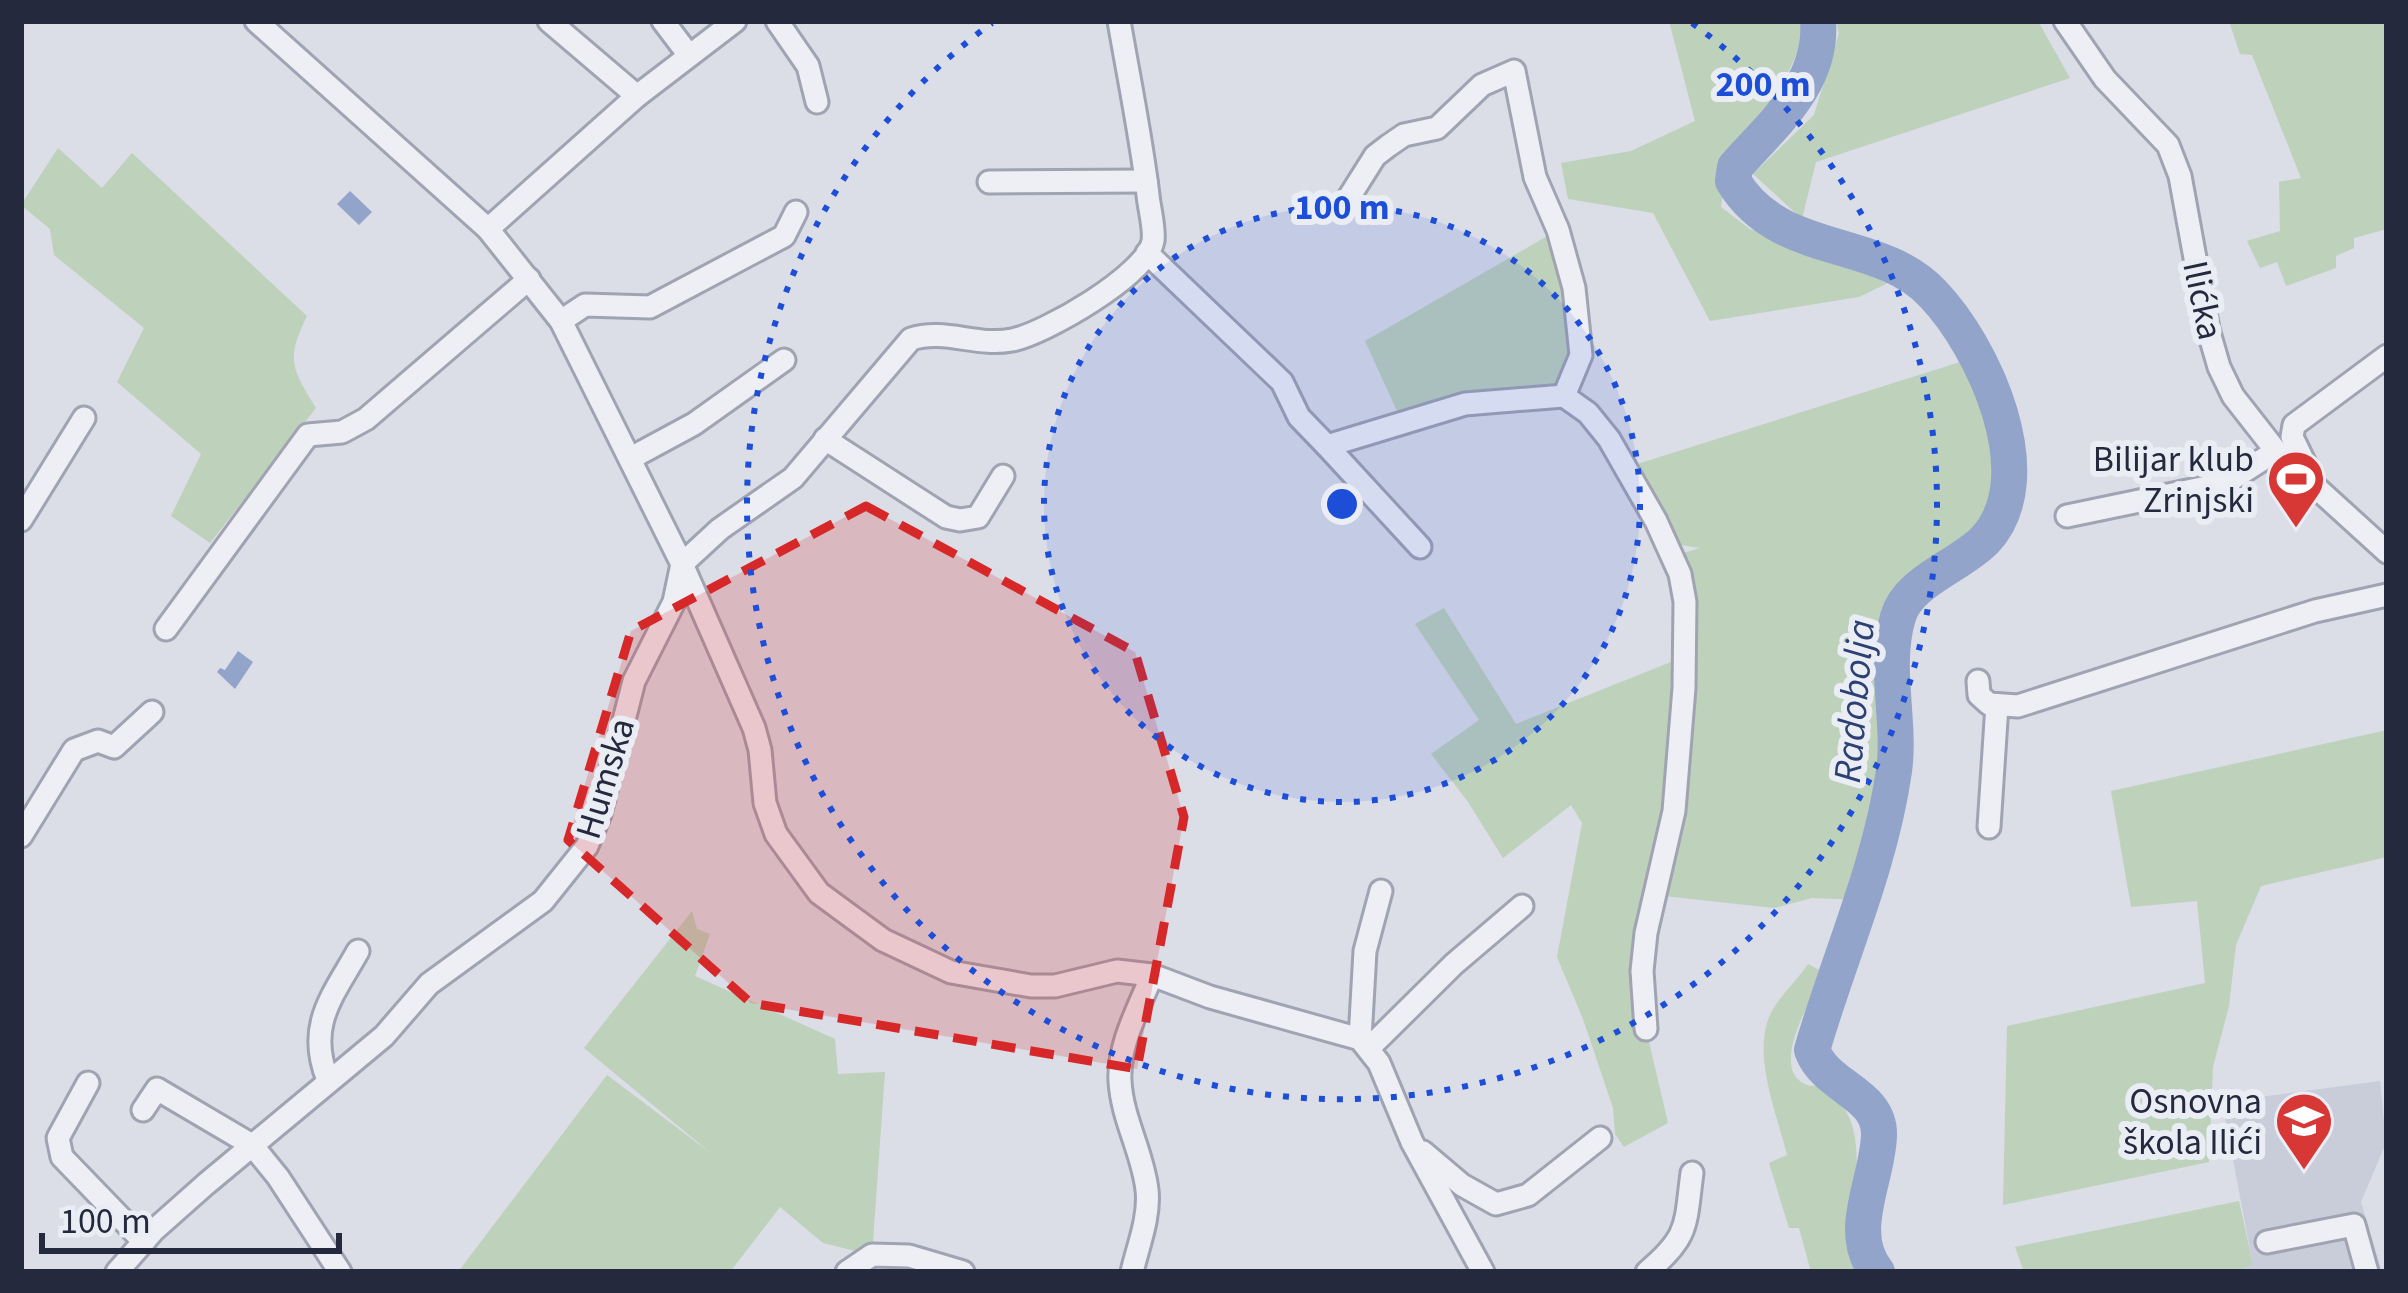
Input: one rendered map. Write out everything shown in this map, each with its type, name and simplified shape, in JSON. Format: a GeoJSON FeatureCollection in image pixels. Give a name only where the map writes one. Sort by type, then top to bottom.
{"type":"FeatureCollection","features":[{"type":"Feature","properties":{"kind":"street"},"geometry":{"type":"LineString","coordinates":[[549,21],[637,95]]}},
{"type":"Feature","properties":{"kind":"street"},"geometry":{"type":"LineString","coordinates":[[663,21],[688,55]]}},
{"type":"Feature","properties":{"kind":"street"},"geometry":{"type":"LineString","coordinates":[[488,229],[637,95],[735,21]]}},
{"type":"Feature","properties":{"kind":"street"},"geometry":{"type":"LineString","coordinates":[[777,21],[808,66],[817,102]]}},
{"type":"Feature","properties":{"kind":"street"},"geometry":{"type":"LineString","coordinates":[[682,564],[720,529],[793,478],[911,339],[929,333],[1004,342],[1028,336],[1058,324],[1100,297],[1147,254],[1153,242],[1146,181],[1119,21]]}},
{"type":"Feature","properties":{"kind":"street","name":"Ilićka"},"geometry":{"type":"LineString","coordinates":[[2065,21],[2104,79],[2168,145],[2180,176],[2197,279],[2219,367],[2234,396],[2276,451],[2387,552]]}},
{"type":"Feature","properties":{"kind":"street"},"geometry":{"type":"LineString","coordinates":[[264,24],[488,229],[561,322],[682,564],[754,728],[764,803],[776,834],[800,871],[839,910],[883,940],[951,972],[1030,986],[1055,986],[1118,971],[1152,975],[1365,1043]]}},
{"type":"Feature","properties":{"kind":"street"},"geometry":{"type":"LineString","coordinates":[[1340,210],[1388,146],[1403,135],[1437,128],[1482,85],[1514,71],[1535,177],[1558,230],[1574,288],[1581,355],[1564,396]]}},
{"type":"Feature","properties":{"kind":"street"},"geometry":{"type":"LineString","coordinates":[[989,182],[1146,181]]}},
{"type":"Feature","properties":{"kind":"street"},"geometry":{"type":"LineString","coordinates":[[561,322],[585,305],[650,308],[784,236],[796,212]]}},
{"type":"Feature","properties":{"kind":"street"},"geometry":{"type":"LineString","coordinates":[[1147,254],[1282,382],[1299,417],[1420,547]]}},
{"type":"Feature","properties":{"kind":"street"},"geometry":{"type":"LineString","coordinates":[[166,629],[308,435],[342,432],[366,419],[530,279]]}},
{"type":"Feature","properties":{"kind":"street"},"geometry":{"type":"LineString","coordinates":[[2313,482],[2292,437],[2294,425],[2387,356]]}},
{"type":"Feature","properties":{"kind":"street"},"geometry":{"type":"LineString","coordinates":[[631,458],[694,424],[784,360]]}},
{"type":"Feature","properties":{"kind":"street"},"geometry":{"type":"LineString","coordinates":[[1327,446],[1465,404],[1564,396],[1588,413],[1609,440],[1655,521],[1680,574],[1685,602],[1684,688],[1674,811],[1644,952],[1646,1029]]}},
{"type":"Feature","properties":{"kind":"street"},"geometry":{"type":"LineString","coordinates":[[21,520],[84,418]]}},
{"type":"Feature","properties":{"kind":"street"},"geometry":{"type":"LineString","coordinates":[[825,439],[928,506],[960,520],[978,517],[1003,476]]}},
{"type":"Feature","properties":{"kind":"street"},"geometry":{"type":"LineString","coordinates":[[2067,516],[2226,483],[2276,451]]}},
{"type":"Feature","properties":{"kind":"street","name":"Humska"},"geometry":{"type":"LineString","coordinates":[[117,1272],[252,1145],[384,1036],[428,984],[536,908],[587,846],[600,814],[634,681],[668,614],[682,564]]}},
{"type":"Feature","properties":{"kind":"street"},"geometry":{"type":"LineString","coordinates":[[1978,681],[1979,695],[1997,705],[2018,706],[2315,611],[2387,595]]}},
{"type":"Feature","properties":{"kind":"street"},"geometry":{"type":"LineString","coordinates":[[1989,827],[1997,705]]}},
{"type":"Feature","properties":{"kind":"street"},"geometry":{"type":"LineString","coordinates":[[21,836],[74,751],[98,741],[114,748],[152,712]]}},
{"type":"Feature","properties":{"kind":"street"},"geometry":{"type":"LineString","coordinates":[[1381,891],[1365,951],[1365,1043],[1483,1272]]}},
{"type":"Feature","properties":{"kind":"street"},"geometry":{"type":"LineString","coordinates":[[1365,1043],[1522,906]]}},
{"type":"Feature","properties":{"kind":"street"},"geometry":{"type":"LineString","coordinates":[[328,1080],[320,1060],[320,1018],[358,951]]}},
{"type":"Feature","properties":{"kind":"street"},"geometry":{"type":"LineString","coordinates":[[1132,1272],[1147,1185],[1129,1135],[1120,1082],[1128,1034],[1152,975]]}},
{"type":"Feature","properties":{"kind":"street"},"geometry":{"type":"LineString","coordinates":[[88,1083],[58,1138],[62,1157],[144,1242]]}},
{"type":"Feature","properties":{"kind":"street"},"geometry":{"type":"LineString","coordinates":[[143,1110],[157,1089],[252,1145],[340,1272]]}},
{"type":"Feature","properties":{"kind":"street"},"geometry":{"type":"LineString","coordinates":[[1412,1142],[1462,1185],[1496,1204],[1528,1195],[1600,1138]]}},
{"type":"Feature","properties":{"kind":"street"},"geometry":{"type":"LineString","coordinates":[[1647,1272],[1673,1250],[1683,1234],[1692,1173]]}},
{"type":"Feature","properties":{"kind":"street"},"geometry":{"type":"LineString","coordinates":[[2267,1242],[2354,1225],[2367,1272]]}},
{"type":"Feature","properties":{"kind":"street"},"geometry":{"type":"LineString","coordinates":[[848,1272],[872,1255],[909,1256],[963,1272]]}},
{"type":"Feature","properties":{"kind":"highlighted area"},"geometry":{"type":"Polygon","coordinates":[[[866,506],[1135,652],[1184,817],[1137,1069],[751,1003],[568,840],[631,631],[866,506]]]}},
{"type":"Feature","properties":{"kind":"shaded area","name":"Osnovna škola Ilići"},"geometry":{"type":"Polygon","coordinates":[[[2380,1081],[2386,1143],[2361,1202],[2382,1272],[2231,1272],[2253,1265],[2222,1102],[2380,1081]]]}},
{"type":"Feature","properties":{"kind":"green space"},"geometry":{"type":"Polygon","coordinates":[[[1669,21],[1801,21],[1802,43],[1774,102],[1728,158],[1721,207],[1750,229],[1896,279],[1859,297],[1710,321],[1653,213],[1568,199],[1561,163],[1631,151],[1695,121],[1669,21]]]}},
{"type":"Feature","properties":{"kind":"green space"},"geometry":{"type":"Polygon","coordinates":[[[1836,21],[2038,21],[2070,78],[1816,162],[1802,219],[1753,174],[1814,115],[1839,33],[1836,21]]]}},
{"type":"Feature","properties":{"kind":"green space"},"geometry":{"type":"Polygon","coordinates":[[[2229,21],[2387,21],[2387,229],[2354,238],[2354,248],[2336,256],[2336,268],[2286,286],[2277,262],[2260,268],[2247,241],[2280,231],[2279,182],[2301,178],[2252,55],[2240,54],[2229,21]]]}},
{"type":"Feature","properties":{"kind":"green space"},"geometry":{"type":"Polygon","coordinates":[[[58,148],[102,188],[132,153],[307,316],[294,363],[316,408],[210,543],[171,516],[201,454],[117,382],[144,328],[54,255],[50,229],[21,205],[58,148]]]}},
{"type":"Feature","properties":{"kind":"green space"},"geometry":{"type":"Polygon","coordinates":[[[1558,230],[1579,339],[1564,396],[1402,422],[1365,341],[1558,230]]]}},
{"type":"Feature","properties":{"kind":"green space"},"geometry":{"type":"Polygon","coordinates":[[[1979,356],[2008,441],[2008,497],[1986,539],[1908,599],[1898,616],[1893,654],[1894,768],[1862,900],[1812,898],[1774,908],[1655,895],[1646,1029],[1668,1123],[1624,1147],[1615,1134],[1613,1108],[1557,957],[1582,823],[1571,805],[1503,858],[1431,754],[1479,720],[1415,624],[1444,608],[1516,724],[1686,656],[1690,612],[1684,553],[1700,548],[1667,543],[1628,467],[1979,356]]]}},
{"type":"Feature","properties":{"kind":"green space"},"geometry":{"type":"Polygon","coordinates":[[[2387,730],[2387,857],[2261,886],[2236,945],[2229,1006],[2213,1067],[2209,1162],[2003,1205],[2007,1026],[2205,983],[2197,901],[2131,907],[2111,791],[2387,730]]]}},
{"type":"Feature","properties":{"kind":"green space"},"geometry":{"type":"Polygon","coordinates":[[[692,911],[697,929],[710,934],[695,976],[835,1039],[838,1074],[885,1072],[872,1255],[823,1243],[780,1207],[730,1272],[458,1272],[607,1075],[712,1154],[584,1048],[692,911]]]}},
{"type":"Feature","properties":{"kind":"green space"},"geometry":{"type":"Polygon","coordinates":[[[1808,964],[1825,973],[1797,1030],[1791,1061],[1794,1074],[1806,1085],[1830,1093],[1851,1122],[1857,1157],[1854,1234],[1859,1272],[1811,1272],[1799,1228],[1789,1228],[1769,1163],[1787,1155],[1768,1086],[1765,1033],[1773,1010],[1808,964]]]}},
{"type":"Feature","properties":{"kind":"green space"},"geometry":{"type":"Polygon","coordinates":[[[2239,1201],[2253,1265],[2231,1272],[2024,1272],[2015,1247],[2239,1201]]]}},
{"type":"Feature","properties":{"kind":"water"},"geometry":{"type":"Polygon","coordinates":[[[350,191],[372,212],[359,225],[337,204],[350,191]]]}},
{"type":"Feature","properties":{"kind":"water"},"geometry":{"type":"Polygon","coordinates":[[[238,651],[253,662],[235,689],[217,672],[225,670],[238,651]]]}},
{"type":"Feature","properties":{"kind":"waterway","name":"Radobolja"},"geometry":{"type":"LineString","coordinates":[[1818,21],[1817,43],[1804,83],[1735,167],[1733,181],[1753,206],[1776,223],[1885,262],[1911,275],[1933,294],[1971,346],[1987,378],[2008,448],[2009,482],[2002,513],[1985,540],[1912,593],[1898,617],[1892,655],[1896,752],[1888,807],[1812,1050],[1819,1063],[1871,1109],[1877,1121],[1877,1152],[1863,1223],[1868,1256],[1877,1272]]}},
{"type":"Feature","properties":{"kind":"place","name":"Bilijar klub Zrinjski"},"geometry":{"type":"Point","coordinates":[2296,530]}},
{"type":"Feature","properties":{"kind":"place","name":"Osnovna škola Ilići"},"geometry":{"type":"Point","coordinates":[2304,1172]}}]}
